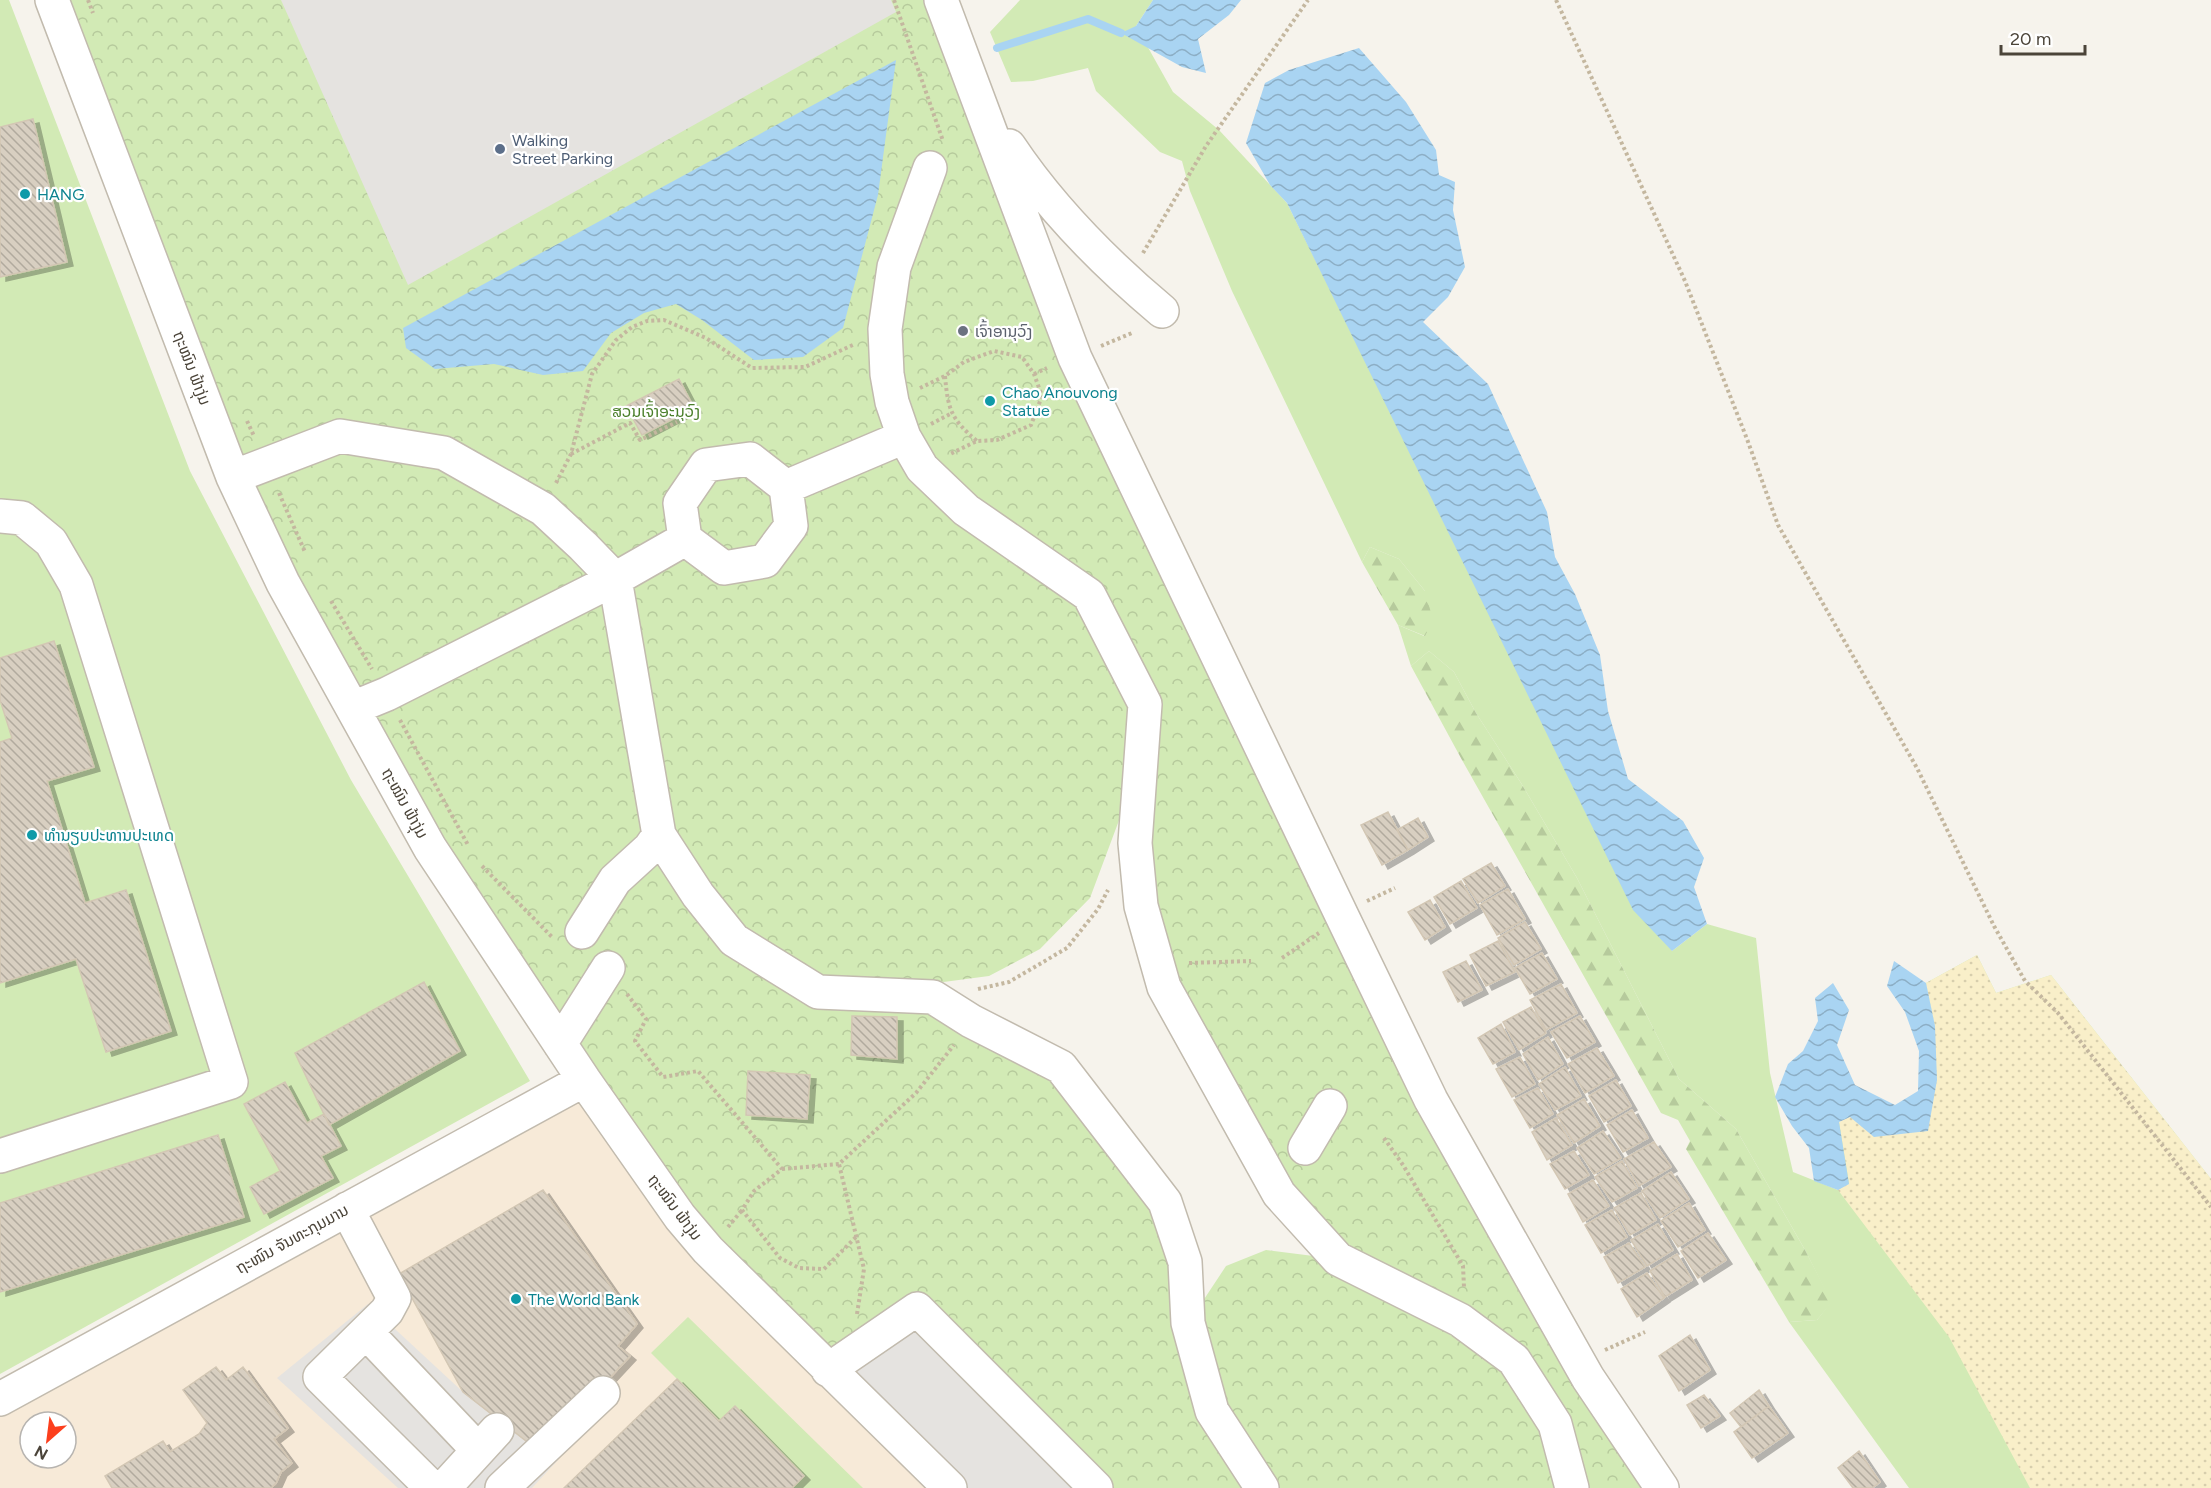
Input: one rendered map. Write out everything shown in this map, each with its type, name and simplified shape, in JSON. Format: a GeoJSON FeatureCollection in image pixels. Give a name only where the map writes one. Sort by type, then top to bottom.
{"type":"FeatureCollection","features":[{"type":"Feature","properties":{"kind":"street","name":"ຖະໝົນ ຟ້າງຸ່ມ"},"geometry":{"type":"LineString","coordinates":[[52,0],[234,477],[283,583],[430,848],[584,1080],[680,1217],[708,1250],[839,1363],[950,1488]]}},
{"type":"Feature","properties":{"kind":"street"},"geometry":{"type":"LineString","coordinates":[[942,0],[1075,358],[1431,1100],[1588,1378],[1662,1488]]}},
{"type":"Feature","properties":{"kind":"street"},"geometry":{"type":"LineString","coordinates":[[978,101],[1032,181],[1126,281],[1162,311]]}},
{"type":"Feature","properties":{"kind":"street"},"geometry":{"type":"LineString","coordinates":[[930,168],[894,267],[885,329],[890,393],[916,431],[922,468],[966,510],[1089,595],[1145,704],[1135,843],[1142,906],[1164,987],[1279,1194],[1338,1259],[1460,1320],[1514,1360],[1555,1424],[1572,1488]]}},
{"type":"Feature","properties":{"kind":"street"},"geometry":{"type":"LineString","coordinates":[[786,487],[916,431]]}},
{"type":"Feature","properties":{"kind":"street"},"geometry":{"type":"LineString","coordinates":[[234,477],[340,436],[444,453],[543,510],[584,546],[615,579],[659,835],[698,895],[734,940],[818,992],[933,997],[971,1021],[1061,1067],[1165,1202],[1185,1262],[1188,1323],[1212,1411],[1263,1488]]}},
{"type":"Feature","properties":{"kind":"street"},"geometry":{"type":"LineString","coordinates":[[750,459],[786,487],[790,526],[765,561],[724,568],[685,539],[680,503],[706,465],[750,459]]}},
{"type":"Feature","properties":{"kind":"street"},"geometry":{"type":"LineString","coordinates":[[0,516],[22,518],[51,542],[76,585],[231,1082],[0,1156]]}},
{"type":"Feature","properties":{"kind":"street"},"geometry":{"type":"LineString","coordinates":[[353,708],[387,694],[615,579],[685,539]]}},
{"type":"Feature","properties":{"kind":"street"},"geometry":{"type":"LineString","coordinates":[[582,932],[615,880],[650,848],[659,835]]}},
{"type":"Feature","properties":{"kind":"street"},"geometry":{"type":"LineString","coordinates":[[560,1044],[609,968]]}},
{"type":"Feature","properties":{"kind":"street","name":"ຖະໜົນ ຈັນທະກຸມມານ"},"geometry":{"type":"LineString","coordinates":[[0,1399],[584,1080]]}},
{"type":"Feature","properties":{"kind":"street"},"geometry":{"type":"LineString","coordinates":[[1305,1148],[1330,1106]]}},
{"type":"Feature","properties":{"kind":"street"},"geometry":{"type":"LineString","coordinates":[[347,1209],[394,1298],[387,1311],[320,1377],[432,1488]]}},
{"type":"Feature","properties":{"kind":"street"},"geometry":{"type":"LineString","coordinates":[[839,1363],[917,1309],[1096,1488]]}},
{"type":"Feature","properties":{"kind":"street"},"geometry":{"type":"LineString","coordinates":[[366,1332],[487,1440],[444,1488]]}},
{"type":"Feature","properties":{"kind":"street"},"geometry":{"type":"LineString","coordinates":[[502,1488],[603,1393]]}},
{"type":"Feature","properties":{"kind":"path"},"geometry":{"type":"LineString","coordinates":[[88,0],[96,23]]}},
{"type":"Feature","properties":{"kind":"path"},"geometry":{"type":"LineString","coordinates":[[894,0],[948,153],[930,168]]}},
{"type":"Feature","properties":{"kind":"path"},"geometry":{"type":"LineString","coordinates":[[1126,281],[1206,147],[1308,0]]}},
{"type":"Feature","properties":{"kind":"path"},"geometry":{"type":"LineString","coordinates":[[1556,0],[1685,281],[1778,525],[1917,768],[1994,926],[2025,981],[2058,1013],[2211,1207]]}},
{"type":"Feature","properties":{"kind":"path"},"geometry":{"type":"LineString","coordinates":[[543,510],[571,454],[592,374],[616,340],[632,327],[647,321],[664,320],[706,338],[752,368],[805,367],[885,329]]}},
{"type":"Feature","properties":{"kind":"path"},"geometry":{"type":"LineString","coordinates":[[1092,351],[1132,333]]}},
{"type":"Feature","properties":{"kind":"path"},"geometry":{"type":"LineString","coordinates":[[916,389],[945,376],[964,362],[994,351],[1022,357],[1034,374],[1042,396],[1031,425],[997,440],[977,441],[947,456]]}},
{"type":"Feature","properties":{"kind":"path"},"geometry":{"type":"LineString","coordinates":[[945,376],[947,401],[952,413],[959,426],[977,441]]}},
{"type":"Feature","properties":{"kind":"path"},"geometry":{"type":"LineString","coordinates":[[243,411],[307,556]]}},
{"type":"Feature","properties":{"kind":"path"},"geometry":{"type":"LineString","coordinates":[[916,431],[952,413]]}},
{"type":"Feature","properties":{"kind":"path"},"geometry":{"type":"LineString","coordinates":[[571,454],[630,423],[640,440],[677,422]]}},
{"type":"Feature","properties":{"kind":"path"},"geometry":{"type":"LineString","coordinates":[[328,596],[387,694],[471,851]]}},
{"type":"Feature","properties":{"kind":"path"},"geometry":{"type":"LineString","coordinates":[[933,997],[1009,982],[1067,948],[1098,909],[1135,843]]}},
{"type":"Feature","properties":{"kind":"path"},"geometry":{"type":"LineString","coordinates":[[477,861],[557,942],[582,932]]}},
{"type":"Feature","properties":{"kind":"path"},"geometry":{"type":"LineString","coordinates":[[1360,904],[1395,888]]}},
{"type":"Feature","properties":{"kind":"path"},"geometry":{"type":"LineString","coordinates":[[1203,962],[1251,961]]}},
{"type":"Feature","properties":{"kind":"path"},"geometry":{"type":"LineString","coordinates":[[609,968],[646,1019],[635,1041],[663,1077],[698,1071],[782,1169]]}},
{"type":"Feature","properties":{"kind":"path"},"geometry":{"type":"LineString","coordinates":[[855,1237],[824,1269],[799,1268],[780,1258],[742,1210],[754,1191],[782,1169],[838,1164],[916,1093],[971,1021]]}},
{"type":"Feature","properties":{"kind":"path"},"geometry":{"type":"LineString","coordinates":[[1384,1138],[1463,1266],[1464,1304],[1460,1320]]}},
{"type":"Feature","properties":{"kind":"path"},"geometry":{"type":"LineString","coordinates":[[838,1164],[864,1269],[839,1363]]}},
{"type":"Feature","properties":{"kind":"path"},"geometry":{"type":"LineString","coordinates":[[1598,1352],[1645,1332]]}},
{"type":"Feature","properties":{"kind":"shaded area","name":"Walking Street Parking"},"geometry":{"type":"Polygon","coordinates":[[[281,0],[891,0],[896,12],[408,285],[281,0]]]}},
{"type":"Feature","properties":{"kind":"shaded area"},"geometry":{"type":"Polygon","coordinates":[[[584,1080],[950,1488],[0,1488],[0,1399],[584,1080]]]}},
{"type":"Feature","properties":{"kind":"shaded area"},"geometry":{"type":"Polygon","coordinates":[[[368,1304],[463,1392],[558,1460],[532,1488],[398,1488],[277,1378],[368,1304]]]}},
{"type":"Feature","properties":{"kind":"shaded area"},"geometry":{"type":"Polygon","coordinates":[[[917,1309],[1096,1488],[950,1488],[828,1370],[917,1309]]]}},
{"type":"Feature","properties":{"kind":"green space"},"geometry":{"type":"Polygon","coordinates":[[[0,0],[9,0],[190,471],[351,780],[530,1081],[0,1374],[0,0]]]}},
{"type":"Feature","properties":{"kind":"green space","name":"ສວນເຈົ້າອະນຸວົງ"},"geometry":{"type":"Polygon","coordinates":[[[52,0],[941,0],[979,101],[1342,916],[1662,1488],[1096,1488],[828,1370],[708,1250],[324,658],[52,0]],[[1121,815],[1090,898],[1040,949],[989,976],[936,983],[1061,1067],[1165,1202],[1189,1322],[1226,1266],[1266,1250],[1337,1259],[1164,987],[1121,815]]]}},
{"type":"Feature","properties":{"kind":"green space"},"geometry":{"type":"Polygon","coordinates":[[[1020,0],[1153,0],[1136,26],[1173,92],[1219,130],[1287,203],[1361,352],[1672,951],[1707,924],[1756,938],[1770,1073],[1793,1172],[1838,1190],[1839,1122],[1874,1137],[1928,1131],[1935,1026],[1926,983],[1977,955],[1996,993],[2051,975],[2211,1179],[2211,1488],[1909,1488],[1789,1322],[1817,1320],[1831,1302],[1805,1250],[1736,1129],[1679,1079],[1577,878],[1521,783],[1476,713],[1454,672],[1429,651],[1411,666],[1398,625],[1424,636],[1425,591],[1399,559],[1370,547],[1362,562],[1232,291],[1190,191],[1182,161],[1160,152],[1096,91],[1088,68],[1033,81],[1011,82],[990,32],[1020,0]]]}},
{"type":"Feature","properties":{"kind":"green space"},"geometry":{"type":"Polygon","coordinates":[[[1370,547],[1399,559],[1425,591],[1433,620],[1425,636],[1398,625],[1362,562],[1370,547]]]}},
{"type":"Feature","properties":{"kind":"green space"},"geometry":{"type":"Polygon","coordinates":[[[1429,651],[1454,672],[1476,713],[1521,783],[1577,878],[1679,1079],[1736,1129],[1832,1302],[1817,1320],[1789,1322],[1686,1149],[1690,1141],[1678,1120],[1661,1113],[1411,666],[1429,651]]]}},
{"type":"Feature","properties":{"kind":"green space"},"geometry":{"type":"Polygon","coordinates":[[[688,1317],[863,1488],[792,1488],[804,1476],[735,1406],[719,1421],[651,1353],[688,1317]]]}},
{"type":"Feature","properties":{"kind":"sand"},"geometry":{"type":"Polygon","coordinates":[[[1977,955],[1996,993],[2051,975],[2211,1179],[2211,1488],[2030,1488],[1949,1337],[1838,1190],[1849,1183],[1839,1122],[1850,1117],[1928,1131],[1935,1026],[1926,983],[1977,955]]]}},
{"type":"Feature","properties":{"kind":"water"},"geometry":{"type":"Polygon","coordinates":[[[1153,0],[1241,0],[1229,15],[1198,39],[1206,73],[1182,67],[1121,33],[1136,26],[1153,0]]]}},
{"type":"Feature","properties":{"kind":"water"},"geometry":{"type":"Polygon","coordinates":[[[1359,48],[1406,102],[1436,150],[1439,175],[1455,182],[1453,210],[1465,267],[1448,297],[1423,322],[1488,384],[1547,512],[1555,557],[1575,594],[1600,655],[1608,711],[1628,779],[1683,821],[1704,858],[1694,887],[1707,924],[1672,951],[1633,910],[1287,203],[1270,185],[1246,143],[1265,83],[1289,70],[1359,48]]]}},
{"type":"Feature","properties":{"kind":"water"},"geometry":{"type":"Polygon","coordinates":[[[896,60],[878,195],[843,328],[803,357],[754,360],[702,320],[676,304],[644,313],[611,333],[583,371],[543,375],[494,364],[435,369],[406,348],[403,328],[896,60]]]}},
{"type":"Feature","properties":{"kind":"water"},"geometry":{"type":"Polygon","coordinates":[[[1894,961],[1926,983],[1935,1026],[1937,1080],[1928,1131],[1874,1137],[1850,1117],[1839,1122],[1849,1184],[1838,1190],[1814,1181],[1809,1148],[1792,1126],[1775,1097],[1788,1064],[1803,1051],[1818,1021],[1815,998],[1833,983],[1849,1010],[1837,1045],[1855,1085],[1895,1105],[1918,1091],[1919,1051],[1905,1012],[1887,986],[1894,961]]]}},
{"type":"Feature","properties":{"kind":"building","name":"HANG"},"geometry":{"type":"Polygon","coordinates":[[[33,119],[67,262],[0,277],[0,127],[33,119]]]}},
{"type":"Feature","properties":{"kind":"building"},"geometry":{"type":"Polygon","coordinates":[[[679,379],[694,408],[642,435],[626,406],[679,379]]]}},
{"type":"Feature","properties":{"kind":"building","name":"ທຳນຽບປະທານປະເທດ"},"geometry":{"type":"Polygon","coordinates":[[[54,641],[94,767],[47,781],[85,903],[126,890],[171,1031],[106,1052],[76,959],[0,983],[0,742],[12,738],[0,700],[0,658],[54,641]]]}},
{"type":"Feature","properties":{"kind":"building"},"geometry":{"type":"Polygon","coordinates":[[[1388,812],[1408,850],[1382,865],[1361,825],[1388,812]]]}},
{"type":"Feature","properties":{"kind":"building"},"geometry":{"type":"Polygon","coordinates":[[[1418,818],[1428,837],[1408,850],[1397,830],[1418,818]]]}},
{"type":"Feature","properties":{"kind":"building"},"geometry":{"type":"Polygon","coordinates":[[[1491,863],[1505,886],[1478,903],[1463,879],[1491,863]]]}},
{"type":"Feature","properties":{"kind":"building"},"geometry":{"type":"Polygon","coordinates":[[[1461,881],[1477,908],[1450,924],[1434,897],[1461,881]]]}},
{"type":"Feature","properties":{"kind":"building"},"geometry":{"type":"Polygon","coordinates":[[[1508,889],[1525,919],[1497,935],[1480,905],[1508,889]]]}},
{"type":"Feature","properties":{"kind":"building"},"geometry":{"type":"Polygon","coordinates":[[[1430,900],[1445,927],[1425,940],[1408,912],[1430,900]]]}},
{"type":"Feature","properties":{"kind":"building"},"geometry":{"type":"Polygon","coordinates":[[[1525,922],[1541,949],[1514,965],[1498,938],[1525,922]]]}},
{"type":"Feature","properties":{"kind":"building"},"geometry":{"type":"Polygon","coordinates":[[[1498,941],[1515,972],[1486,986],[1470,955],[1498,941]]]}},
{"type":"Feature","properties":{"kind":"building"},"geometry":{"type":"Polygon","coordinates":[[[1542,953],[1557,979],[1530,994],[1515,968],[1542,953]]]}},
{"type":"Feature","properties":{"kind":"building"},"geometry":{"type":"Polygon","coordinates":[[[1466,961],[1482,990],[1458,1002],[1443,972],[1466,961]]]}},
{"type":"Feature","properties":{"kind":"building"},"geometry":{"type":"Polygon","coordinates":[[[424,982],[460,1051],[329,1125],[295,1053],[424,982]]]}},
{"type":"Feature","properties":{"kind":"building"},"geometry":{"type":"Polygon","coordinates":[[[1561,984],[1577,1013],[1546,1030],[1530,1000],[1561,984]]]}},
{"type":"Feature","properties":{"kind":"building"},"geometry":{"type":"Polygon","coordinates":[[[1531,1007],[1546,1033],[1519,1050],[1503,1022],[1531,1007]]]}},
{"type":"Feature","properties":{"kind":"building"},"geometry":{"type":"Polygon","coordinates":[[[852,1016],[897,1017],[897,1059],[851,1055],[852,1016]]]}},
{"type":"Feature","properties":{"kind":"building"},"geometry":{"type":"Polygon","coordinates":[[[1580,1016],[1595,1042],[1567,1058],[1551,1032],[1580,1016]]]}},
{"type":"Feature","properties":{"kind":"building"},"geometry":{"type":"Polygon","coordinates":[[[1501,1024],[1515,1052],[1493,1064],[1478,1038],[1501,1024]]]}},
{"type":"Feature","properties":{"kind":"building"},"geometry":{"type":"Polygon","coordinates":[[[1548,1037],[1563,1064],[1538,1080],[1523,1054],[1548,1037]]]}},
{"type":"Feature","properties":{"kind":"building"},"geometry":{"type":"Polygon","coordinates":[[[1597,1048],[1614,1076],[1585,1093],[1568,1064],[1597,1048]]]}},
{"type":"Feature","properties":{"kind":"building"},"geometry":{"type":"Polygon","coordinates":[[[1520,1057],[1535,1084],[1512,1097],[1496,1069],[1520,1057]]]}},
{"type":"Feature","properties":{"kind":"building"},"geometry":{"type":"Polygon","coordinates":[[[1565,1067],[1581,1096],[1555,1110],[1539,1084],[1565,1067]]]}},
{"type":"Feature","properties":{"kind":"building"},"geometry":{"type":"Polygon","coordinates":[[[748,1071],[810,1075],[807,1119],[746,1115],[748,1071]]]}},
{"type":"Feature","properties":{"kind":"building"},"geometry":{"type":"Polygon","coordinates":[[[1616,1080],[1631,1106],[1604,1122],[1589,1096],[1616,1080]]]}},
{"type":"Feature","properties":{"kind":"building"},"geometry":{"type":"Polygon","coordinates":[[[285,1082],[307,1123],[324,1114],[341,1146],[321,1156],[333,1178],[264,1214],[250,1187],[280,1171],[244,1104],[285,1082]]]}},
{"type":"Feature","properties":{"kind":"building"},"geometry":{"type":"Polygon","coordinates":[[[1538,1088],[1553,1114],[1530,1128],[1514,1100],[1538,1088]]]}},
{"type":"Feature","properties":{"kind":"building"},"geometry":{"type":"Polygon","coordinates":[[[1584,1099],[1600,1126],[1574,1143],[1557,1115],[1584,1099]]]}},
{"type":"Feature","properties":{"kind":"building"},"geometry":{"type":"Polygon","coordinates":[[[1632,1110],[1648,1138],[1623,1152],[1607,1125],[1632,1110]]]}},
{"type":"Feature","properties":{"kind":"building"},"geometry":{"type":"Polygon","coordinates":[[[1556,1118],[1572,1145],[1547,1160],[1532,1132],[1556,1118]]]}},
{"type":"Feature","properties":{"kind":"building"},"geometry":{"type":"Polygon","coordinates":[[[1603,1131],[1621,1158],[1594,1174],[1577,1148],[1603,1131]]]}},
{"type":"Feature","properties":{"kind":"building"},"geometry":{"type":"Polygon","coordinates":[[[218,1135],[244,1217],[0,1292],[0,1203],[218,1135]]]}},
{"type":"Feature","properties":{"kind":"building"},"geometry":{"type":"Polygon","coordinates":[[[1654,1142],[1671,1167],[1639,1186],[1624,1159],[1654,1142]]]}},
{"type":"Feature","properties":{"kind":"building"},"geometry":{"type":"Polygon","coordinates":[[[1574,1151],[1589,1175],[1565,1189],[1550,1164],[1574,1151]]]}},
{"type":"Feature","properties":{"kind":"building"},"geometry":{"type":"Polygon","coordinates":[[[1622,1161],[1637,1188],[1612,1202],[1595,1177],[1622,1161]]]}},
{"type":"Feature","properties":{"kind":"building"},"geometry":{"type":"Polygon","coordinates":[[[1671,1172],[1689,1199],[1660,1218],[1642,1191],[1671,1172]]]}},
{"type":"Feature","properties":{"kind":"building"},"geometry":{"type":"Polygon","coordinates":[[[1593,1180],[1609,1206],[1583,1222],[1568,1194],[1593,1180]]]}},
{"type":"Feature","properties":{"kind":"building","name":"The World Bank"},"geometry":{"type":"Polygon","coordinates":[[[543,1190],[637,1324],[618,1346],[630,1356],[578,1412],[530,1444],[463,1392],[399,1274],[543,1190]]]}},
{"type":"Feature","properties":{"kind":"building"},"geometry":{"type":"Polygon","coordinates":[[[1641,1193],[1656,1220],[1630,1235],[1614,1208],[1641,1193]]]}},
{"type":"Feature","properties":{"kind":"building"},"geometry":{"type":"Polygon","coordinates":[[[1689,1203],[1705,1230],[1678,1247],[1661,1221],[1689,1203]]]}},
{"type":"Feature","properties":{"kind":"building"},"geometry":{"type":"Polygon","coordinates":[[[1612,1210],[1627,1237],[1601,1253],[1585,1225],[1612,1210]]]}},
{"type":"Feature","properties":{"kind":"building"},"geometry":{"type":"Polygon","coordinates":[[[1658,1224],[1673,1250],[1647,1266],[1631,1240],[1658,1224]]]}},
{"type":"Feature","properties":{"kind":"building"},"geometry":{"type":"Polygon","coordinates":[[[1708,1233],[1726,1260],[1698,1278],[1681,1251],[1708,1233]]]}},
{"type":"Feature","properties":{"kind":"building"},"geometry":{"type":"Polygon","coordinates":[[[1629,1243],[1645,1267],[1618,1283],[1604,1257],[1629,1243]]]}},
{"type":"Feature","properties":{"kind":"building"},"geometry":{"type":"Polygon","coordinates":[[[1677,1254],[1692,1280],[1665,1297],[1650,1271],[1677,1254]]]}},
{"type":"Feature","properties":{"kind":"building"},"geometry":{"type":"Polygon","coordinates":[[[1647,1273],[1664,1298],[1637,1317],[1621,1289],[1647,1273]]]}},
{"type":"Feature","properties":{"kind":"building"},"geometry":{"type":"Polygon","coordinates":[[[1690,1335],[1710,1370],[1679,1391],[1659,1356],[1690,1335]]]}},
{"type":"Feature","properties":{"kind":"building"},"geometry":{"type":"Polygon","coordinates":[[[216,1367],[226,1380],[243,1367],[288,1428],[274,1439],[292,1463],[281,1472],[276,1483],[271,1488],[112,1488],[105,1476],[163,1441],[170,1452],[199,1434],[207,1423],[183,1390],[216,1367]]]}},
{"type":"Feature","properties":{"kind":"building"},"geometry":{"type":"Polygon","coordinates":[[[677,1379],[719,1421],[735,1406],[804,1476],[792,1488],[564,1488],[677,1379]]]}},
{"type":"Feature","properties":{"kind":"building"},"geometry":{"type":"Polygon","coordinates":[[[1759,1390],[1769,1406],[1741,1427],[1730,1413],[1759,1390]]]}},
{"type":"Feature","properties":{"kind":"building"},"geometry":{"type":"Polygon","coordinates":[[[1704,1395],[1720,1416],[1701,1428],[1687,1405],[1704,1395]]]}},
{"type":"Feature","properties":{"kind":"building"},"geometry":{"type":"Polygon","coordinates":[[[1769,1406],[1788,1433],[1752,1458],[1734,1432],[1769,1406]]]}},
{"type":"Feature","properties":{"kind":"building"},"geometry":{"type":"Polygon","coordinates":[[[1859,1451],[1880,1482],[1872,1488],[1853,1488],[1838,1468],[1859,1451]]]}},
{"type":"Feature","properties":{"kind":"waterway"},"geometry":{"type":"LineString","coordinates":[[997,48],[1088,19],[1121,33]]}},
{"type":"Feature","properties":{"kind":"place","name":"Walking Street Parking"},"geometry":{"type":"Point","coordinates":[500,149]}},
{"type":"Feature","properties":{"kind":"place","name":"HANG"},"geometry":{"type":"Point","coordinates":[25,194]}},
{"type":"Feature","properties":{"kind":"place","name":"ເຈົ້າອານຸວົງ"},"geometry":{"type":"Point","coordinates":[963,331]}},
{"type":"Feature","properties":{"kind":"place","name":"Chao Anouvong Statue"},"geometry":{"type":"Point","coordinates":[990,401]}},
{"type":"Feature","properties":{"kind":"place","name":"ທຳນຽບປະທານປະເທດ"},"geometry":{"type":"Point","coordinates":[32,835]}},
{"type":"Feature","properties":{"kind":"place","name":"The World Bank"},"geometry":{"type":"Point","coordinates":[516,1299]}}]}
